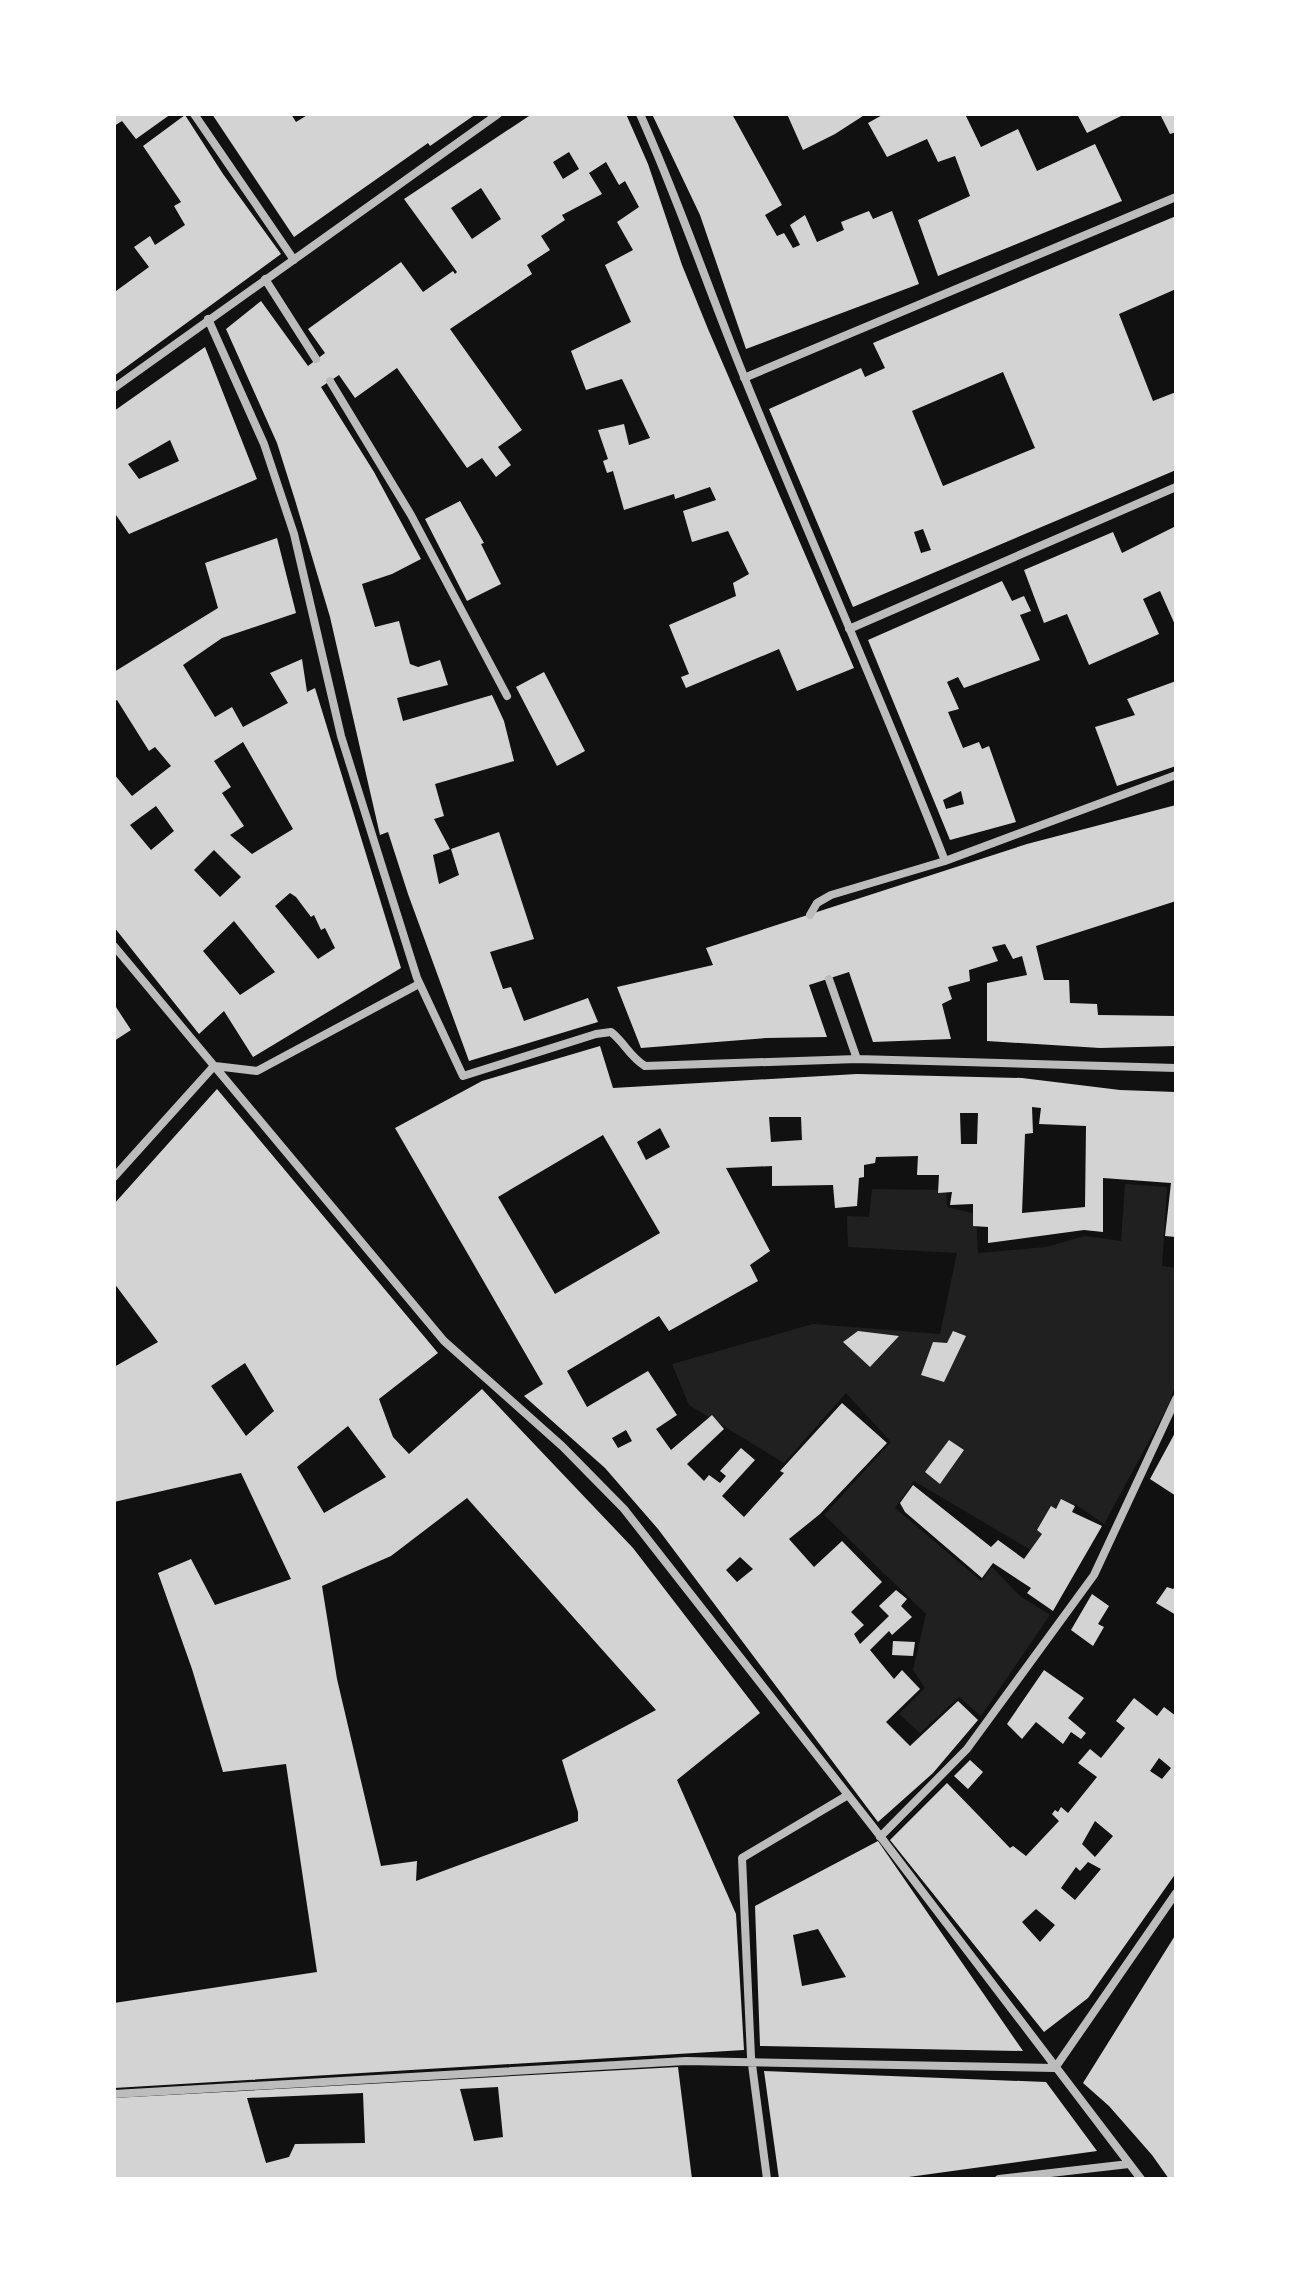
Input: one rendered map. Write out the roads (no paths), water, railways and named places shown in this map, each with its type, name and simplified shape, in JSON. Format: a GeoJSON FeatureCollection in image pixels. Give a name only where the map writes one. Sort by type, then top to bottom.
{"type":"FeatureCollection","features":[{"type":"Feature","properties":{"kind":"street"},"geometry":{"type":"LineString","coordinates":[[194,114],[294,260]]}},
{"type":"Feature","properties":{"kind":"street"},"geometry":{"type":"LineString","coordinates":[[114,388],[498,114]]}},
{"type":"Feature","properties":{"kind":"street"},"geometry":{"type":"LineString","coordinates":[[640,114],[744,378],[910,770],[945,861]]}},
{"type":"Feature","properties":{"kind":"street"},"geometry":{"type":"LineString","coordinates":[[744,378],[1176,197]]}},
{"type":"Feature","properties":{"kind":"street"},"geometry":{"type":"LineString","coordinates":[[265,279],[316,359]]}},
{"type":"Feature","properties":{"kind":"street"},"geometry":{"type":"LineString","coordinates":[[208,319],[264,444],[294,534],[341,736],[419,984],[463,1076],[611,1032],[619,1038],[630,1057],[645,1066],[857,1059],[1176,1068]]}},
{"type":"Feature","properties":{"kind":"street"},"geometry":{"type":"LineString","coordinates":[[330,381],[411,515],[507,696]]}},
{"type":"Feature","properties":{"kind":"street"},"geometry":{"type":"LineString","coordinates":[[849,629],[1176,487]]}},
{"type":"Feature","properties":{"kind":"street"},"geometry":{"type":"LineString","coordinates":[[810,915],[817,903],[831,895],[945,861],[1176,775]]}},
{"type":"Feature","properties":{"kind":"street"},"geometry":{"type":"LineString","coordinates":[[114,946],[444,1341],[562,1446],[624,1509],[848,1795],[1141,2179]]}},
{"type":"Feature","properties":{"kind":"street"},"geometry":{"type":"LineString","coordinates":[[829,979],[857,1059]]}},
{"type":"Feature","properties":{"kind":"street"},"geometry":{"type":"LineString","coordinates":[[214,1066],[257,1071],[419,984]]}},
{"type":"Feature","properties":{"kind":"street"},"geometry":{"type":"LineString","coordinates":[[114,1177],[214,1066]]}},
{"type":"Feature","properties":{"kind":"street"},"geometry":{"type":"LineString","coordinates":[[880,1837],[967,1749],[1094,1575],[1176,1399]]}},
{"type":"Feature","properties":{"kind":"street"},"geometry":{"type":"LineString","coordinates":[[767,2179],[751,2063],[742,1858],[848,1795]]}},
{"type":"Feature","properties":{"kind":"street"},"geometry":{"type":"LineString","coordinates":[[1055,2068],[1176,1893]]}},
{"type":"Feature","properties":{"kind":"street"},"geometry":{"type":"LineString","coordinates":[[114,2094],[686,2061],[1055,2068]]}},
{"type":"Feature","properties":{"kind":"street"},"geometry":{"type":"LineString","coordinates":[[999,2179],[1129,2164]]}}]}
